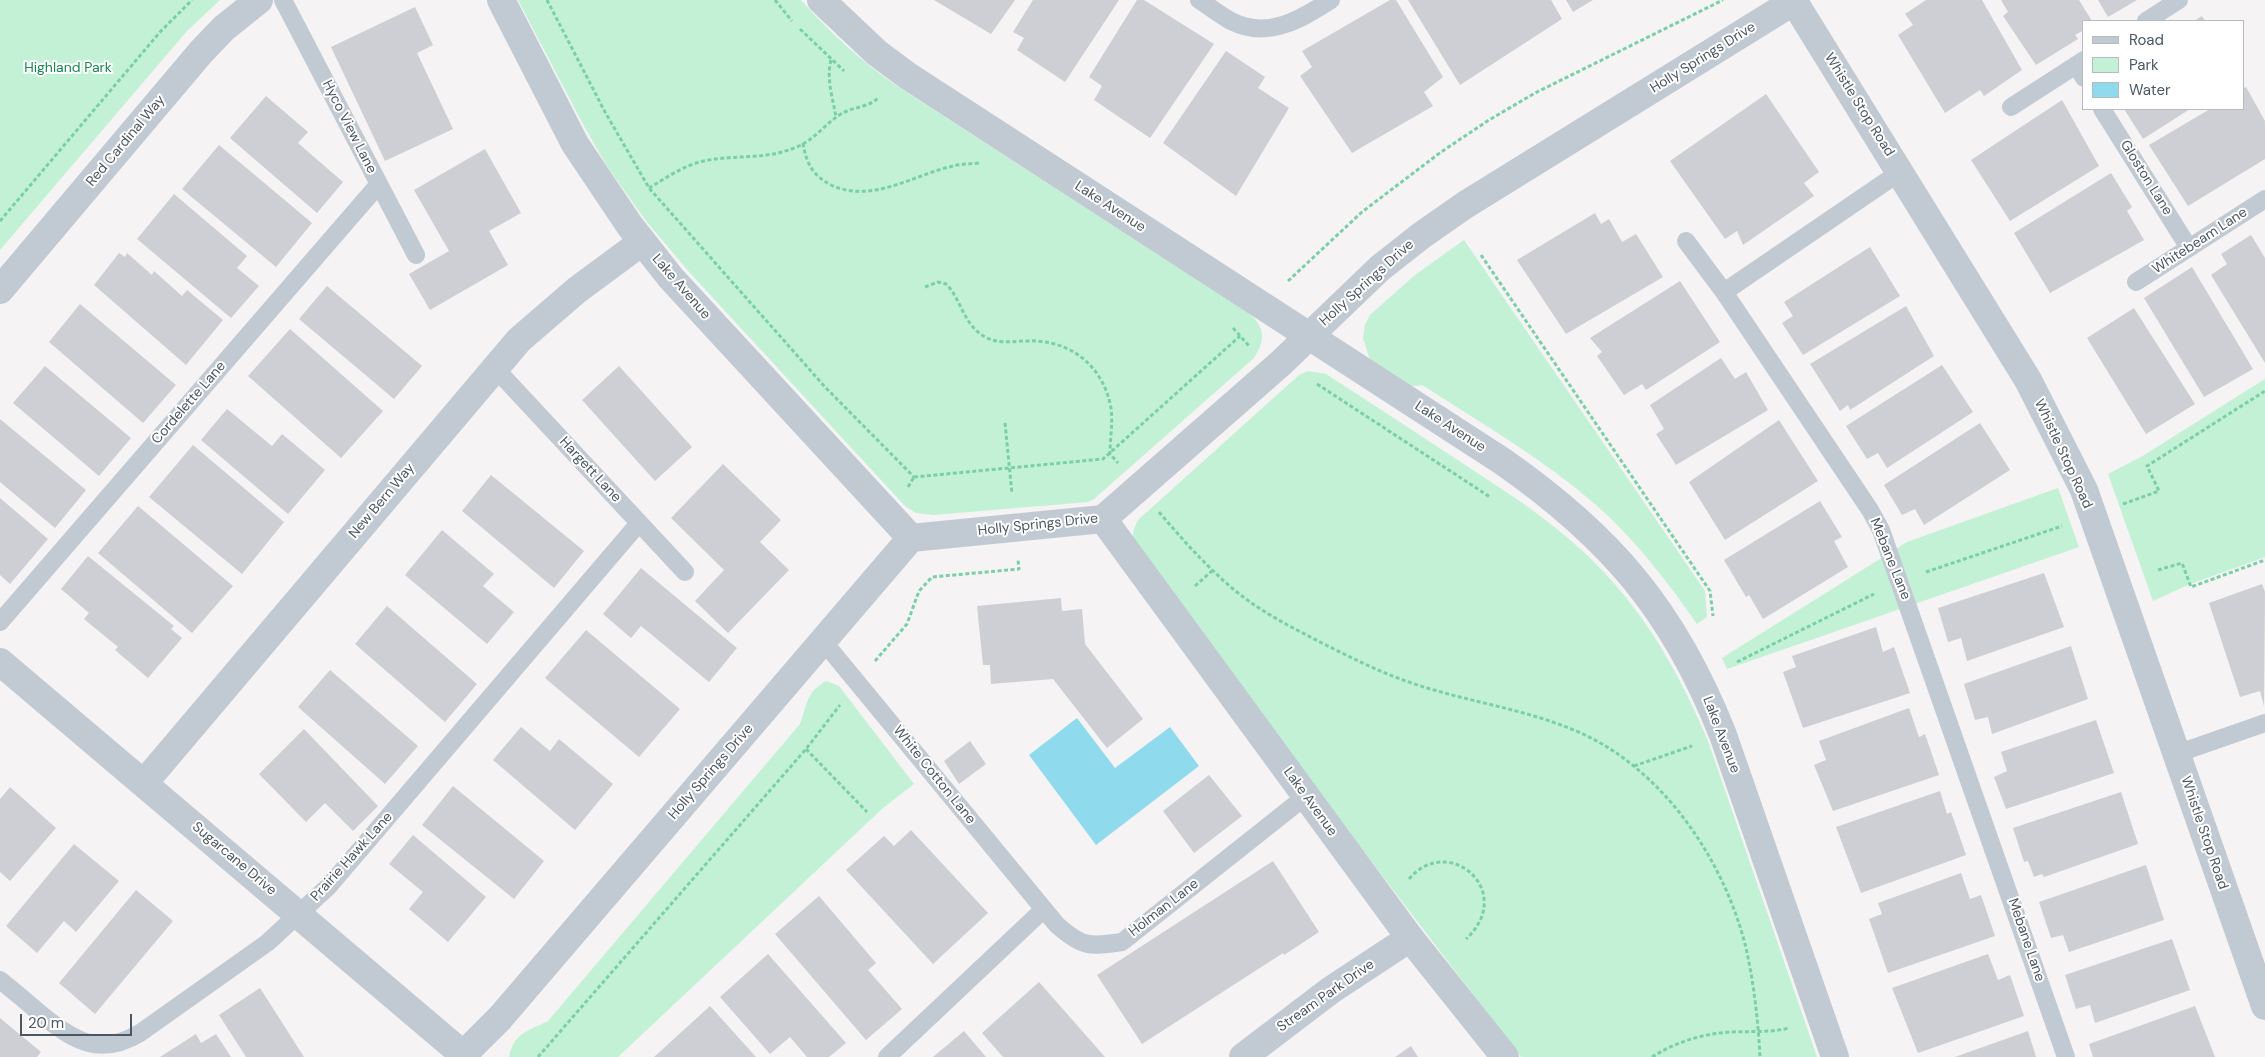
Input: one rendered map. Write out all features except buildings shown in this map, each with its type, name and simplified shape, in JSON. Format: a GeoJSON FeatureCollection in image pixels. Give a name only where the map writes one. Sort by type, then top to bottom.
{"type":"FeatureCollection","features":[{"type":"Feature","properties":{"kind":"street","name":"Red Cardinal Way"},"geometry":{"type":"LineString","coordinates":[[0,290],[201,52],[224,28],[259,0]]}},
{"type":"Feature","properties":{"kind":"street","name":"Lake Avenue"},"geometry":{"type":"LineString","coordinates":[[500,0],[575,144],[601,185],[642,242],[703,313],[911,538]]}},
{"type":"Feature","properties":{"kind":"street","name":"Lake Avenue"},"geometry":{"type":"LineString","coordinates":[[821,0],[877,53],[908,76],[1502,461],[1571,512],[1604,544],[1635,578],[1663,616],[1702,685],[1723,735],[1835,1057]]}},
{"type":"Feature","properties":{"kind":"street","name":"Holly Springs Drive"},"geometry":{"type":"LineString","coordinates":[[463,1056],[500,1018],[911,538],[1103,519],[1310,336],[1380,268],[1422,235],[1465,205],[1794,0]]}},
{"type":"Feature","properties":{"kind":"street","name":"Whistle Stop Road"},"geometry":{"type":"LineString","coordinates":[[1794,0],[2028,380],[2084,490],[2176,754],[2254,942],[2265,1006]]}},
{"type":"Feature","properties":{"kind":"street","name":"New Bern Way"},"geometry":{"type":"LineString","coordinates":[[144,784],[494,367],[547,314],[642,242]]}},
{"type":"Feature","properties":{"kind":"street","name":"Lake Avenue"},"geometry":{"type":"LineString","coordinates":[[1103,519],[1410,938],[1505,1057]]}},
{"type":"Feature","properties":{"kind":"street","name":"Sugarcane Drive"},"geometry":{"type":"LineString","coordinates":[[0,662],[299,914],[463,1056]]}},
{"type":"Feature","properties":{"kind":"street","name":"Stream Park Drive"},"geometry":{"type":"LineString","coordinates":[[1243,1057],[1331,990],[1410,938]]}},
{"type":"Feature","properties":{"kind":"lane","name":"Hyco View Lane"},"geometry":{"type":"LineString","coordinates":[[283,0],[416,255]]}},
{"type":"Feature","properties":{"kind":"lane"},"geometry":{"type":"LineString","coordinates":[[1199,0],[1232,22],[1248,27],[1266,29],[1284,26],[1300,20],[1332,0]]}},
{"type":"Feature","properties":{"kind":"lane"},"geometry":{"type":"LineString","coordinates":[[2148,20],[2179,0]]}},
{"type":"Feature","properties":{"kind":"lane"},"geometry":{"type":"LineString","coordinates":[[2011,107],[2081,68]]}},
{"type":"Feature","properties":{"kind":"lane","name":"Gloston Lane"},"geometry":{"type":"LineString","coordinates":[[2103,110],[2189,248]]}},
{"type":"Feature","properties":{"kind":"lane"},"geometry":{"type":"LineString","coordinates":[[1724,292],[1900,172]]}},
{"type":"Feature","properties":{"kind":"lane","name":"Cordelette Lane"},"geometry":{"type":"LineString","coordinates":[[0,622],[379,184]]}},
{"type":"Feature","properties":{"kind":"lane","name":"Whitebeam Lane"},"geometry":{"type":"LineString","coordinates":[[2136,282],[2265,199]]}},
{"type":"Feature","properties":{"kind":"lane","name":"Mebane Lane"},"geometry":{"type":"LineString","coordinates":[[1686,241],[1724,292],[1870,510],[1881,530],[2066,1057]]}},
{"type":"Feature","properties":{"kind":"lane","name":"Hargett Lane"},"geometry":{"type":"LineString","coordinates":[[494,367],[685,572]]}},
{"type":"Feature","properties":{"kind":"lane","name":"Prairie Hawk Lane"},"geometry":{"type":"LineString","coordinates":[[0,980],[66,1035],[90,1045],[116,1044],[129,1040],[140,1033],[267,943],[329,886],[639,523]]}},
{"type":"Feature","properties":{"kind":"lane","name":"White Cotton Lane"},"geometry":{"type":"LineString","coordinates":[[823,641],[1044,909]]}},
{"type":"Feature","properties":{"kind":"lane"},"geometry":{"type":"LineString","coordinates":[[2176,754],[2265,723]]}},
{"type":"Feature","properties":{"kind":"lane","name":"Holman Lane"},"geometry":{"type":"LineString","coordinates":[[1044,909],[1073,939],[1094,946],[1122,942],[1306,796]]}},
{"type":"Feature","properties":{"kind":"lane"},"geometry":{"type":"LineString","coordinates":[[887,1057],[1044,909]]}},
{"type":"Feature","properties":{"kind":"path"},"geometry":{"type":"LineString","coordinates":[[0,221],[153,40],[192,0]]}},
{"type":"Feature","properties":{"kind":"path"},"geometry":{"type":"LineString","coordinates":[[547,0],[605,112],[649,188],[825,387],[914,476],[1103,459],[1240,336],[1254,351]]}},
{"type":"Feature","properties":{"kind":"path"},"geometry":{"type":"LineString","coordinates":[[1293,278],[1362,212],[1441,152],[1489,120],[1535,93],[1723,0]]}},
{"type":"Feature","properties":{"kind":"path"},"geometry":{"type":"LineString","coordinates":[[831,60],[829,80],[836,117]]}},
{"type":"Feature","properties":{"kind":"path"},"geometry":{"type":"LineString","coordinates":[[649,188],[681,169],[705,160],[770,155],[803,143],[819,133],[836,117],[850,109],[870,104],[879,97]]}},
{"type":"Feature","properties":{"kind":"path"},"geometry":{"type":"LineString","coordinates":[[803,143],[810,167],[820,179],[844,190],[857,192],[871,192],[952,166],[980,163]]}},
{"type":"Feature","properties":{"kind":"path"},"geometry":{"type":"LineString","coordinates":[[1481,255],[1710,591],[1713,616]]}},
{"type":"Feature","properties":{"kind":"path"},"geometry":{"type":"LineString","coordinates":[[925,287],[938,282],[946,284],[964,315],[977,331],[987,338],[997,341],[1027,340],[1052,343],[1071,349],[1083,358],[1102,380],[1108,395],[1111,410],[1110,454],[1183,540],[1233,588],[1264,611],[1364,665],[1440,692],[1518,710],[1559,724],[1606,746],[1634,766],[1655,786],[1691,830],[1708,855],[1722,882],[1734,910],[1746,947],[1753,985],[1760,1057]]}},
{"type":"Feature","properties":{"kind":"path"},"geometry":{"type":"LineString","coordinates":[[1314,382],[1497,501]]}},
{"type":"Feature","properties":{"kind":"path"},"geometry":{"type":"LineString","coordinates":[[2116,507],[2132,499],[2159,491],[2146,466],[2265,391]]}},
{"type":"Feature","properties":{"kind":"path"},"geometry":{"type":"LineString","coordinates":[[2158,570],[2182,563],[2191,587],[2265,560]]}},
{"type":"Feature","properties":{"kind":"path"},"geometry":{"type":"LineString","coordinates":[[538,1057],[806,749],[857,682],[902,630],[919,591],[932,577],[1019,569]]}},
{"type":"Feature","properties":{"kind":"path"},"geometry":{"type":"LineString","coordinates":[[1190,590],[1213,570]]}},
{"type":"Feature","properties":{"kind":"path"},"geometry":{"type":"LineString","coordinates":[[1688,739],[1694,755]]}},
{"type":"Feature","properties":{"kind":"path"},"geometry":{"type":"LineString","coordinates":[[1634,766],[1700,743]]}},
{"type":"Feature","properties":{"kind":"path"},"geometry":{"type":"LineString","coordinates":[[806,749],[867,812]]}},
{"type":"Feature","properties":{"kind":"path"},"geometry":{"type":"LineString","coordinates":[[1404,886],[1416,872],[1427,865],[1440,862],[1454,863],[1466,869],[1479,884],[1485,904],[1480,924],[1466,939]]}},
{"type":"Feature","properties":{"kind":"path"},"geometry":{"type":"LineString","coordinates":[[1652,1057],[1681,1042],[1712,1034],[1758,1032],[1789,1028],[1792,1035]]}},
{"type":"Feature","properties":{"kind":"green space","name":"Highland Park"},"geometry":{"type":"Polygon","coordinates":[[[0,0],[220,0],[187,31],[0,250],[0,0]]]}},
{"type":"Feature","properties":{"kind":"green space"},"geometry":{"type":"Polygon","coordinates":[[[518,0],[801,0],[846,46],[897,86],[1250,314],[1261,330],[1262,341],[1258,352],[1254,358],[1094,499],[1088,502],[933,515],[916,513],[905,506],[690,273],[646,221],[607,166],[518,0]]]}},
{"type":"Feature","properties":{"kind":"green space"},"geometry":{"type":"Polygon","coordinates":[[[1464,240],[1705,591],[1707,617],[1697,624],[1662,576],[1637,546],[1596,505],[1556,473],[1427,388],[1422,385],[1408,387],[1370,360],[1363,338],[1365,325],[1370,315],[1415,275],[1464,240]]]}},
{"type":"Feature","properties":{"kind":"green space"},"geometry":{"type":"Polygon","coordinates":[[[1308,371],[1326,374],[1539,515],[1594,562],[1641,617],[1678,677],[1708,741],[1817,1057],[1521,1057],[1140,559],[1133,540],[1138,520],[1299,375],[1308,371]]]}},
{"type":"Feature","properties":{"kind":"green space"},"geometry":{"type":"Polygon","coordinates":[[[2265,379],[2265,557],[2188,585],[2153,601],[2108,474],[2141,457],[2265,379]]]}},
{"type":"Feature","properties":{"kind":"green space"},"geometry":{"type":"Polygon","coordinates":[[[2058,488],[2079,547],[1727,669],[1722,658],[1907,542],[2058,488]]]}},
{"type":"Feature","properties":{"kind":"green space"},"geometry":{"type":"Polygon","coordinates":[[[826,681],[839,686],[914,784],[883,808],[618,1057],[509,1057],[515,1042],[523,1033],[548,1021],[800,724],[811,694],[819,685],[826,681]]]}},
{"type":"Feature","properties":{"kind":"water"},"geometry":{"type":"Polygon","coordinates":[[[1077,718],[1115,768],[1170,727],[1199,766],[1096,845],[1029,755],[1077,718]]]}}]}
